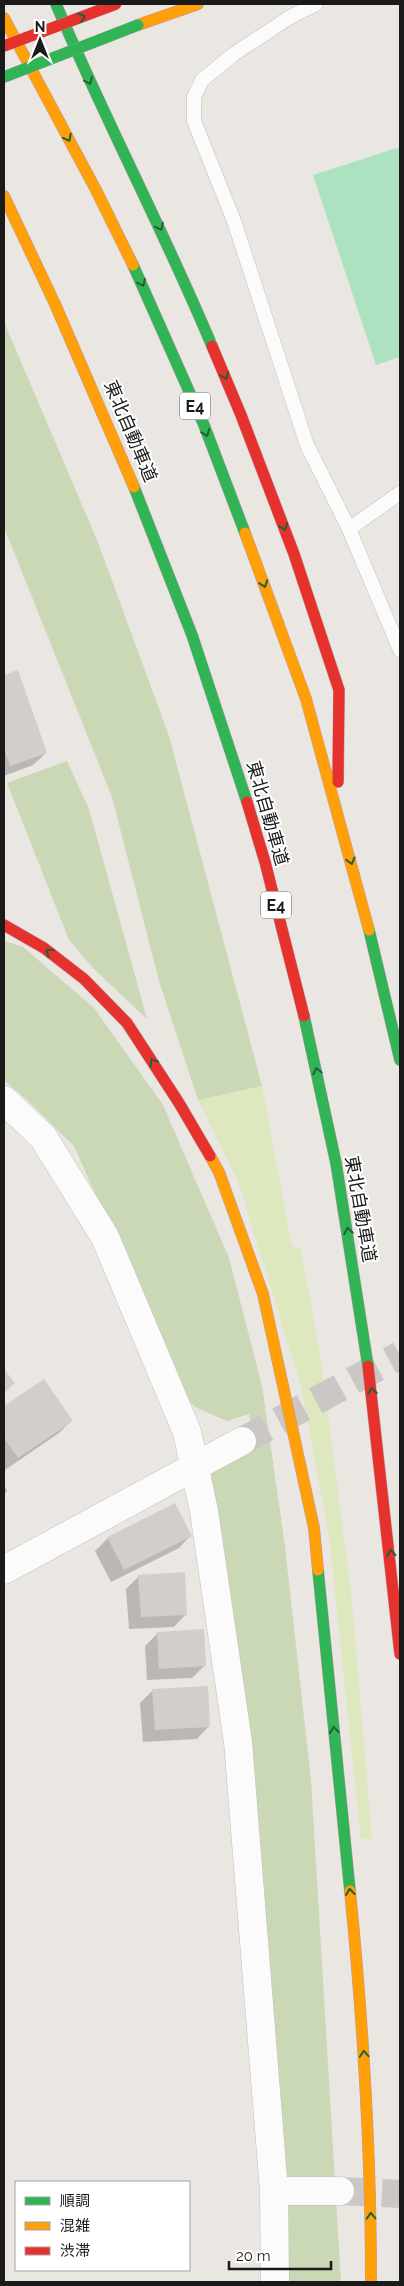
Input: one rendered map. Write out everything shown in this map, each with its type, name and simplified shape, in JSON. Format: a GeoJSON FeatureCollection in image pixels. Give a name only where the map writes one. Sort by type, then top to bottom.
{"type":"FeatureCollection","features":[{"type":"Feature","properties":{"kind":"highway"},"geometry":{"type":"LineString","coordinates":[[56,4],[87,76],[182,272],[241,415],[294,554],[339,690],[338,814]]}},
{"type":"Feature","properties":{"kind":"highway"},"geometry":{"type":"LineString","coordinates":[[4,46],[116,4]]}},
{"type":"Feature","properties":{"kind":"highway"},"geometry":{"type":"LineString","coordinates":[[4,77],[198,4]]}},
{"type":"Feature","properties":{"kind":"highway","name":"E4"},"geometry":{"type":"LineString","coordinates":[[4,18],[101,199],[146,293],[204,425],[306,699],[338,814],[400,1060]]}},
{"type":"Feature","properties":{"kind":"highway","name":"東北自動車道"},"geometry":{"type":"LineString","coordinates":[[4,196],[63,318],[123,455],[179,598],[228,739],[285,940],[322,1092],[346,1219],[366,1346],[386,1504],[400,1654]]}},
{"type":"Feature","properties":{"kind":"highway"},"geometry":{"type":"LineString","coordinates":[[4,924],[44,948],[84,979],[127,1023],[179,1103],[219,1172],[263,1294],[314,1528],[351,1898],[364,2057],[371,2218],[371,2282]]}},
{"type":"Feature","properties":{"kind":"street"},"geometry":{"type":"LineString","coordinates":[[4,1100],[43,1137],[105,1237],[187,1432],[195,1466],[204,1511],[238,1742],[274,2191],[275,2282]]}},
{"type":"Feature","properties":{"kind":"street"},"geometry":{"type":"LineString","coordinates":[[4,1570],[242,1441]]}},
{"type":"Feature","properties":{"kind":"street"},"geometry":{"type":"LineString","coordinates":[[274,2191],[340,2191]]}},
{"type":"Feature","properties":{"kind":"lane"},"geometry":{"type":"LineString","coordinates":[[316,4],[290,17],[202,80],[194,97],[194,121],[234,222],[306,445],[349,529],[400,650]]}},
{"type":"Feature","properties":{"kind":"lane"},"geometry":{"type":"LineString","coordinates":[[349,529],[400,493]]}},
{"type":"Feature","properties":{"kind":"green space"},"geometry":{"type":"Polygon","coordinates":[[[400,147],[400,357],[376,365],[313,175],[400,147]]]}},
{"type":"Feature","properties":{"kind":"green space"},"geometry":{"type":"Polygon","coordinates":[[[4,322],[97,540],[169,736],[262,1086],[198,1100],[159,981],[112,797],[4,527],[4,322]]]}},
{"type":"Feature","properties":{"kind":"green space"},"geometry":{"type":"Polygon","coordinates":[[[67,761],[89,809],[147,1019],[94,969],[69,940],[7,783],[67,761]]]}},
{"type":"Feature","properties":{"kind":"green space"},"geometry":{"type":"Polygon","coordinates":[[[4,941],[23,947],[94,1008],[163,1105],[229,1258],[262,1386],[284,1539],[311,1780],[341,2282],[286,2282],[208,1474],[254,1443],[249,1414],[227,1421],[195,1407],[185,1396],[74,1146],[4,1080],[4,941]]]}},
{"type":"Feature","properties":{"kind":"green space"},"geometry":{"type":"Polygon","coordinates":[[[262,1086],[292,1247],[301,1248],[322,1368],[351,1592],[372,1839],[361,1839],[329,1537],[301,1386],[238,1181],[198,1100],[262,1086]]]}},
{"type":"Feature","properties":{"kind":"building"},"geometry":{"type":"Polygon","coordinates":[[[18,670],[47,753],[10,766],[4,749],[4,675],[18,670]]]}},
{"type":"Feature","properties":{"kind":"building"},"geometry":{"type":"Polygon","coordinates":[[[4,1369],[15,1383],[4,1393],[4,1369]]]}},
{"type":"Feature","properties":{"kind":"building"},"geometry":{"type":"Polygon","coordinates":[[[44,1379],[73,1421],[18,1458],[4,1438],[4,1406],[44,1379]]]}},
{"type":"Feature","properties":{"kind":"building"},"geometry":{"type":"Polygon","coordinates":[[[175,1503],[192,1536],[124,1570],[107,1537],[175,1503]]]}},
{"type":"Feature","properties":{"kind":"building"},"geometry":{"type":"Polygon","coordinates":[[[185,1572],[187,1615],[141,1617],[138,1575],[185,1572]]]}},
{"type":"Feature","properties":{"kind":"building"},"geometry":{"type":"Polygon","coordinates":[[[204,1629],[206,1666],[159,1669],[157,1632],[204,1629]]]}},
{"type":"Feature","properties":{"kind":"building"},"geometry":{"type":"Polygon","coordinates":[[[208,1686],[210,1727],[155,1730],[152,1689],[208,1686]]]}},
{"type":"Feature","properties":{"kind":"tunnel"},"geometry":{"type":"LineString","coordinates":[[242,1441],[400,1355]]}},
{"type":"Feature","properties":{"kind":"tunnel"},"geometry":{"type":"LineString","coordinates":[[340,2191],[400,2194]]}},
{"type":"Feature","properties":{"kind":"traffic: fast"},"geometry":{"type":"LineString","coordinates":[[56,4],[212,346]]}},
{"type":"Feature","properties":{"kind":"traffic: fast"},"geometry":{"type":"LineString","coordinates":[[4,77],[138,25]]}},
{"type":"Feature","properties":{"kind":"traffic: fast"},"geometry":{"type":"LineString","coordinates":[[133,265],[204,425],[245,533]]}},
{"type":"Feature","properties":{"kind":"traffic: fast"},"geometry":{"type":"LineString","coordinates":[[134,487],[192,635],[247,802]]}},
{"type":"Feature","properties":{"kind":"traffic: fast"},"geometry":{"type":"LineString","coordinates":[[369,930],[400,1060]]}},
{"type":"Feature","properties":{"kind":"traffic: fast"},"geometry":{"type":"LineString","coordinates":[[304,1016],[336,1163],[368,1366]]}},
{"type":"Feature","properties":{"kind":"traffic: fast"},"geometry":{"type":"LineString","coordinates":[[318,1570],[350,1891]]}},
{"type":"Feature","properties":{"kind":"traffic: slow"},"geometry":{"type":"LineString","coordinates":[[138,25],[198,4]]}},
{"type":"Feature","properties":{"kind":"traffic: slow"},"geometry":{"type":"LineString","coordinates":[[4,18],[96,190],[133,265]]}},
{"type":"Feature","properties":{"kind":"traffic: slow"},"geometry":{"type":"LineString","coordinates":[[4,196],[55,304],[134,487]]}},
{"type":"Feature","properties":{"kind":"traffic: slow"},"geometry":{"type":"LineString","coordinates":[[245,533],[306,699],[369,930]]}},
{"type":"Feature","properties":{"kind":"traffic: slow"},"geometry":{"type":"LineString","coordinates":[[210,1156],[219,1172],[263,1294],[314,1528],[318,1570]]}},
{"type":"Feature","properties":{"kind":"traffic: slow"},"geometry":{"type":"LineString","coordinates":[[350,1891],[365,2086],[370,2184],[371,2282]]}},
{"type":"Feature","properties":{"kind":"traffic: jam"},"geometry":{"type":"LineString","coordinates":[[4,46],[116,4]]}},
{"type":"Feature","properties":{"kind":"traffic: jam"},"geometry":{"type":"LineString","coordinates":[[212,346],[241,415],[294,554],[339,690],[338,782]]}},
{"type":"Feature","properties":{"kind":"traffic: jam"},"geometry":{"type":"LineString","coordinates":[[247,802],[265,862],[304,1016]]}},
{"type":"Feature","properties":{"kind":"traffic: jam"},"geometry":{"type":"LineString","coordinates":[[4,925],[44,948],[84,979],[127,1023],[179,1103],[210,1156]]}},
{"type":"Feature","properties":{"kind":"traffic: jam"},"geometry":{"type":"LineString","coordinates":[[368,1366],[400,1654]]}}]}
